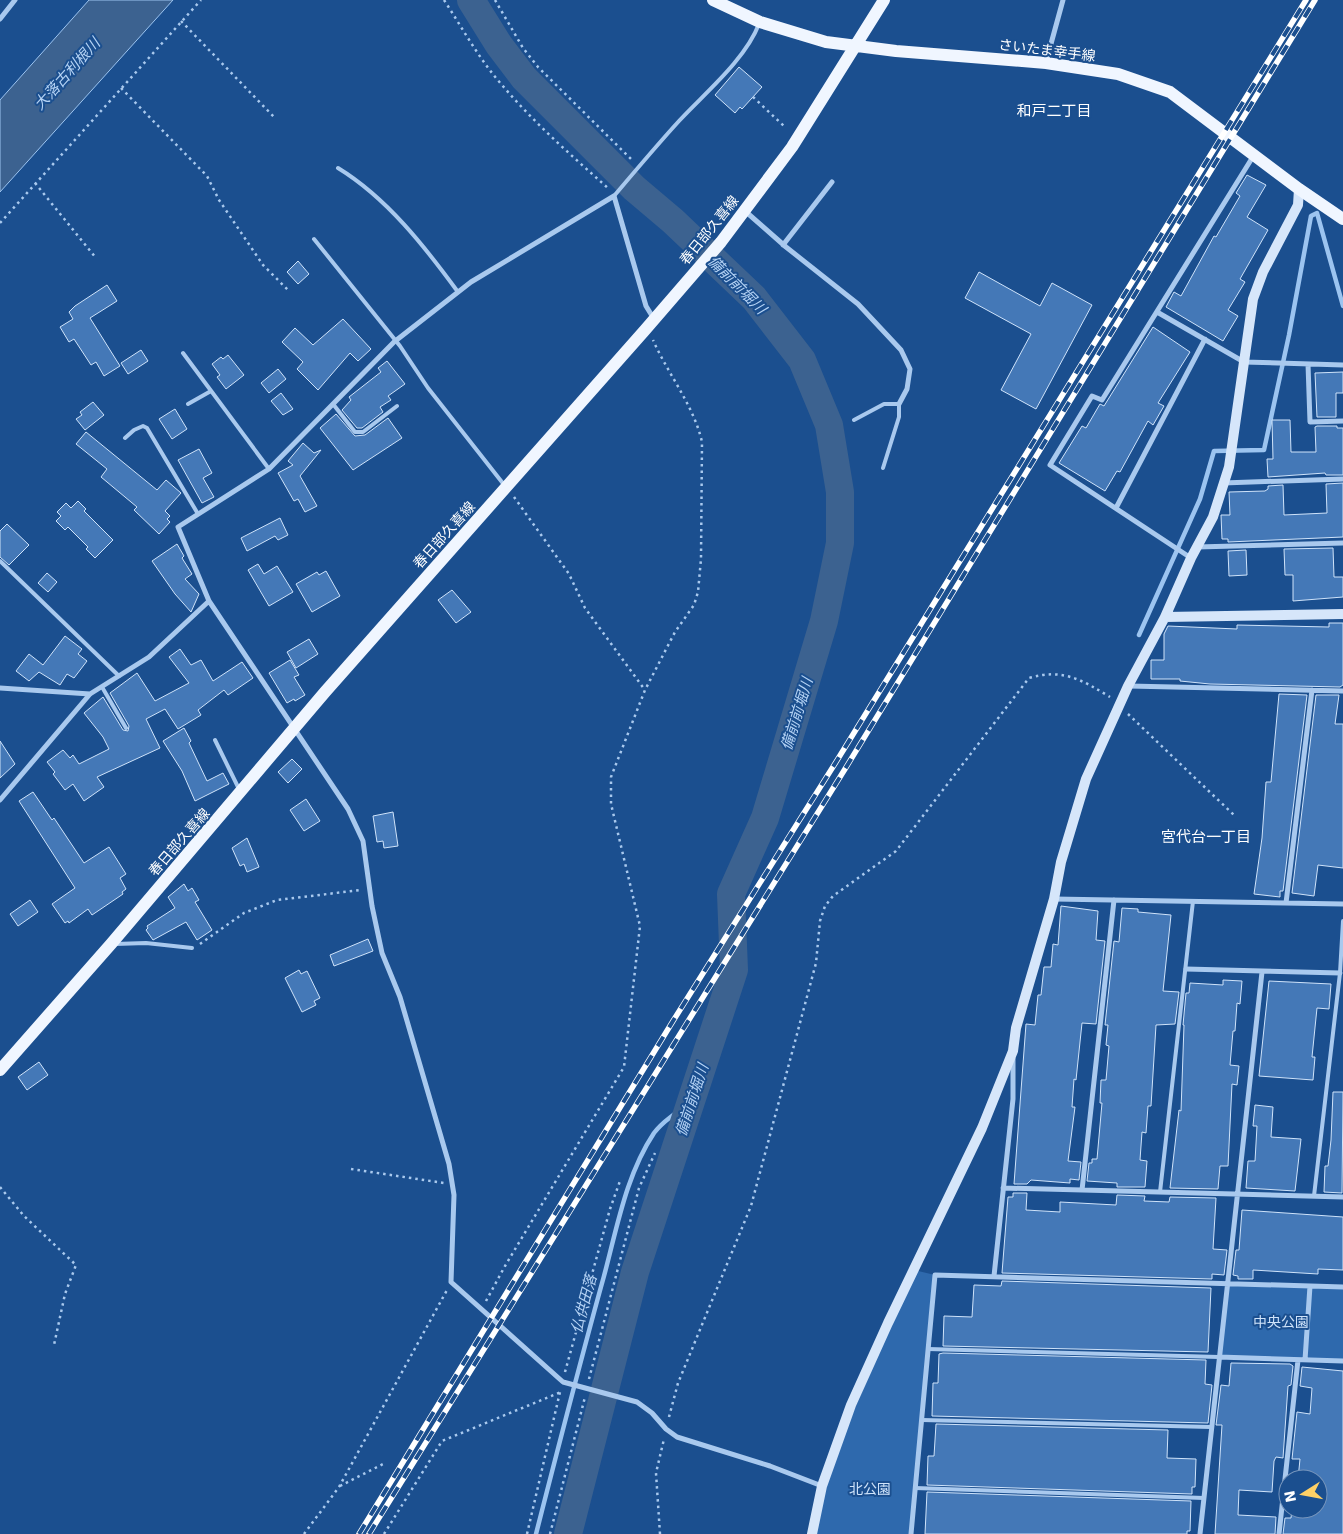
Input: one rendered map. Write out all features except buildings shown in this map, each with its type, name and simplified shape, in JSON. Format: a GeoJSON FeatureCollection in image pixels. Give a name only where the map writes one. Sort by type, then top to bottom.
{"type":"FeatureCollection","features":[{"type":"Feature","properties":{"kind":"main road","name":"さいたま幸手線"},"geometry":{"type":"LineString","coordinates":[[713,0],[760,22],[807,38],[854,47],[1046,63],[1118,74],[1170,92],[1299,189],[1343,219]]}},
{"type":"Feature","properties":{"kind":"main road","name":"春日部久喜線"},"geometry":{"type":"LineString","coordinates":[[0,1070],[241,793],[324,692],[654,320],[720,242],[792,147],[884,0]]}},
{"type":"Feature","properties":{"kind":"street"},"geometry":{"type":"LineString","coordinates":[[0,19],[15,0]]}},
{"type":"Feature","properties":{"kind":"street"},"geometry":{"type":"LineString","coordinates":[[1046,63],[1063,0]]}},
{"type":"Feature","properties":{"kind":"street"},"geometry":{"type":"LineString","coordinates":[[1191,558],[1050,465],[1092,396],[1102,400],[1254,154]]}},
{"type":"Feature","properties":{"kind":"street"},"geometry":{"type":"LineString","coordinates":[[783,245],[832,182]]}},
{"type":"Feature","properties":{"kind":"street"},"geometry":{"type":"LineString","coordinates":[[994,1276],[1013,1099],[1013,1051],[1016,1028],[1054,899],[1061,862],[1086,779],[1128,686],[1165,618],[1191,558],[1213,516],[1222,483],[1229,467],[1253,299],[1262,272],[1298,205],[1299,189]]}},
{"type":"Feature","properties":{"kind":"street"},"geometry":{"type":"LineString","coordinates":[[654,320],[646,306],[616,193],[458,292],[394,342],[268,469],[178,527],[209,600],[356,825],[363,841],[382,953],[400,997],[450,1164],[452,1184],[451,1282],[563,1382],[637,1402],[652,1413],[666,1429],[677,1436],[770,1466],[822,1486]]}},
{"type":"Feature","properties":{"kind":"street"},"geometry":{"type":"LineString","coordinates":[[745,211],[783,245],[858,304],[901,350],[910,369],[907,389],[899,404]]}},
{"type":"Feature","properties":{"kind":"street"},"geometry":{"type":"LineString","coordinates":[[1157,312],[1244,362],[1343,365]]}},
{"type":"Feature","properties":{"kind":"street"},"geometry":{"type":"LineString","coordinates":[[1116,508],[1205,339]]}},
{"type":"Feature","properties":{"kind":"street"},"geometry":{"type":"LineString","coordinates":[[1308,364],[1310,422],[1343,421]]}},
{"type":"Feature","properties":{"kind":"street"},"geometry":{"type":"LineString","coordinates":[[1222,483],[1343,479]]}},
{"type":"Feature","properties":{"kind":"street"},"geometry":{"type":"LineString","coordinates":[[1197,547],[1343,543]]}},
{"type":"Feature","properties":{"kind":"street"},"geometry":{"type":"LineString","coordinates":[[0,800],[90,694],[149,657],[209,600]]}},
{"type":"Feature","properties":{"kind":"street"},"geometry":{"type":"LineString","coordinates":[[1165,618],[1343,614]]}},
{"type":"Feature","properties":{"kind":"street"},"geometry":{"type":"LineString","coordinates":[[1128,686],[1343,691]]}},
{"type":"Feature","properties":{"kind":"street"},"geometry":{"type":"LineString","coordinates":[[0,688],[90,694]]}},
{"type":"Feature","properties":{"kind":"street"},"geometry":{"type":"LineString","coordinates":[[1286,903],[1312,690]]}},
{"type":"Feature","properties":{"kind":"street"},"geometry":{"type":"LineString","coordinates":[[1054,899],[1343,904]]}},
{"type":"Feature","properties":{"kind":"street"},"geometry":{"type":"LineString","coordinates":[[1082,1190],[1114,900]]}},
{"type":"Feature","properties":{"kind":"street"},"geometry":{"type":"LineString","coordinates":[[1186,969],[1340,973]]}},
{"type":"Feature","properties":{"kind":"street"},"geometry":{"type":"LineString","coordinates":[[1200,1534],[1262,972]]}},
{"type":"Feature","properties":{"kind":"street"},"geometry":{"type":"LineString","coordinates":[[812,1534],[822,1486],[852,1405],[888,1323],[982,1128],[1013,1051]]}},
{"type":"Feature","properties":{"kind":"street"},"geometry":{"type":"LineString","coordinates":[[1003,1188],[1343,1197]]}},
{"type":"Feature","properties":{"kind":"street"},"geometry":{"type":"LineString","coordinates":[[911,1534],[935,1275],[1343,1287]]}},
{"type":"Feature","properties":{"kind":"street"},"geometry":{"type":"LineString","coordinates":[[1305,1360],[1310,1286]]}},
{"type":"Feature","properties":{"kind":"street"},"geometry":{"type":"LineString","coordinates":[[1219,1357],[1343,1361]]}},
{"type":"Feature","properties":{"kind":"street"},"geometry":{"type":"LineString","coordinates":[[1279,1534],[1298,1360]]}},
{"type":"Feature","properties":{"kind":"lane"},"geometry":{"type":"LineString","coordinates":[[616,193],[724,74],[752,40],[760,22]]}},
{"type":"Feature","properties":{"kind":"lane"},"geometry":{"type":"LineString","coordinates":[[338,168],[355,178],[399,219],[433,258],[458,292]]}},
{"type":"Feature","properties":{"kind":"lane"},"geometry":{"type":"LineString","coordinates":[[314,239],[483,461],[506,488]]}},
{"type":"Feature","properties":{"kind":"lane"},"geometry":{"type":"LineString","coordinates":[[183,352],[268,469]]}},
{"type":"Feature","properties":{"kind":"lane"},"geometry":{"type":"LineString","coordinates":[[188,404],[211,390]]}},
{"type":"Feature","properties":{"kind":"lane"},"geometry":{"type":"LineString","coordinates":[[333,404],[355,432],[363,432],[397,406]]}},
{"type":"Feature","properties":{"kind":"lane"},"geometry":{"type":"LineString","coordinates":[[854,420],[884,404],[899,404],[898,418],[884,468]]}},
{"type":"Feature","properties":{"kind":"lane"},"geometry":{"type":"LineString","coordinates":[[125,438],[134,430],[143,426],[147,428],[198,514]]}},
{"type":"Feature","properties":{"kind":"lane"},"geometry":{"type":"LineString","coordinates":[[0,561],[119,676]]}},
{"type":"Feature","properties":{"kind":"lane"},"geometry":{"type":"LineString","coordinates":[[102,687],[126,728]]}},
{"type":"Feature","properties":{"kind":"lane"},"geometry":{"type":"LineString","coordinates":[[215,740],[241,793]]}},
{"type":"Feature","properties":{"kind":"lane"},"geometry":{"type":"LineString","coordinates":[[1160,1192],[1193,901]]}},
{"type":"Feature","properties":{"kind":"lane"},"geometry":{"type":"LineString","coordinates":[[1314,1196],[1340,973],[1343,921]]}},
{"type":"Feature","properties":{"kind":"lane"},"geometry":{"type":"LineString","coordinates":[[111,944],[146,943],[192,948]]}},
{"type":"Feature","properties":{"kind":"lane"},"geometry":{"type":"LineString","coordinates":[[928,1349],[1219,1357]]}},
{"type":"Feature","properties":{"kind":"lane"},"geometry":{"type":"LineString","coordinates":[[922,1420],[1212,1427]]}},
{"type":"Feature","properties":{"kind":"lane"},"geometry":{"type":"LineString","coordinates":[[915,1488],[1204,1498]]}},
{"type":"Feature","properties":{"kind":"path"},"geometry":{"type":"LineString","coordinates":[[0,223],[201,0]]}},
{"type":"Feature","properties":{"kind":"path"},"geometry":{"type":"LineString","coordinates":[[444,0],[482,60],[502,86],[561,146],[616,193]]}},
{"type":"Feature","properties":{"kind":"path"},"geometry":{"type":"LineString","coordinates":[[495,0],[524,48],[538,67],[637,168]]}},
{"type":"Feature","properties":{"kind":"path"},"geometry":{"type":"LineString","coordinates":[[181,21],[274,117]]}},
{"type":"Feature","properties":{"kind":"path"},"geometry":{"type":"LineString","coordinates":[[121,88],[207,176],[219,200],[263,264],[289,291]]}},
{"type":"Feature","properties":{"kind":"path"},"geometry":{"type":"LineString","coordinates":[[753,97],[786,128]]}},
{"type":"Feature","properties":{"kind":"path"},"geometry":{"type":"LineString","coordinates":[[35,183],[96,258]]}},
{"type":"Feature","properties":{"kind":"path"},"geometry":{"type":"LineString","coordinates":[[482,1309],[505,1266],[624,1067],[640,926],[610,793],[611,777],[645,690],[675,632],[694,605],[698,592],[701,559],[702,442],[693,417],[664,366],[653,340],[645,330]]}},
{"type":"Feature","properties":{"kind":"path"},"geometry":{"type":"LineString","coordinates":[[506,488],[569,574],[585,608],[645,690]]}},
{"type":"Feature","properties":{"kind":"path"},"geometry":{"type":"LineString","coordinates":[[660,1534],[656,1473],[678,1383],[751,1206],[816,963],[820,921],[825,906],[833,896],[896,851],[1030,678],[1046,673],[1080,678],[1120,705],[1236,817]]}},
{"type":"Feature","properties":{"kind":"path"},"geometry":{"type":"LineString","coordinates":[[192,948],[244,913],[277,900],[370,889]]}},
{"type":"Feature","properties":{"kind":"path"},"geometry":{"type":"LineString","coordinates":[[550,1534],[585,1388],[639,1188],[655,1153]]}},
{"type":"Feature","properties":{"kind":"path"},"geometry":{"type":"LineString","coordinates":[[351,1169],[452,1184]]}},
{"type":"Feature","properties":{"kind":"path"},"geometry":{"type":"LineString","coordinates":[[527,1534],[560,1392],[620,1181]]}},
{"type":"Feature","properties":{"kind":"path"},"geometry":{"type":"LineString","coordinates":[[0,1187],[24,1216],[76,1264],[65,1294],[54,1345]]}},
{"type":"Feature","properties":{"kind":"path"},"geometry":{"type":"LineString","coordinates":[[304,1534],[340,1487],[451,1282]]}},
{"type":"Feature","properties":{"kind":"path"},"geometry":{"type":"LineString","coordinates":[[384,1534],[442,1440],[560,1392]]}},
{"type":"Feature","properties":{"kind":"path"},"geometry":{"type":"LineString","coordinates":[[340,1487],[385,1463]]}},
{"type":"Feature","properties":{"kind":"green space","name":"北公園"},"geometry":{"type":"Polygon","coordinates":[[[914,1270],[935,1275],[911,1534],[812,1534],[822,1486],[914,1270]]]}},
{"type":"Feature","properties":{"kind":"green space","name":"中央公園"},"geometry":{"type":"Polygon","coordinates":[[[1227,1283],[1343,1287],[1343,1361],[1219,1357],[1227,1283]]]}},
{"type":"Feature","properties":{"kind":"water","name":"大落古利根川"},"geometry":{"type":"Polygon","coordinates":[[[89,0],[173,0],[0,192],[0,100],[89,0]]]}},
{"type":"Feature","properties":{"kind":"waterway","name":"備前前堀川"},"geometry":{"type":"LineString","coordinates":[[471,0],[499,45],[524,78],[634,188],[673,221],[754,298],[802,360],[829,425],[840,492],[840,543],[824,621],[765,818],[731,894],[734,970],[635,1272],[568,1534]]}},
{"type":"Feature","properties":{"kind":"waterway"},"geometry":{"type":"LineString","coordinates":[[1139,635],[1200,499],[1214,451],[1264,450],[1289,335],[1311,216],[1317,213],[1343,306]]}},
{"type":"Feature","properties":{"kind":"waterway","name":"仏供田落"},"geometry":{"type":"LineString","coordinates":[[536,1534],[629,1184],[644,1149],[654,1133],[677,1112],[693,1102]]}},
{"type":"Feature","properties":{"kind":"railway"},"geometry":{"type":"LineString","coordinates":[[359,1534],[673,1021],[836,762],[1306,0]]}},
{"type":"Feature","properties":{"kind":"railway"},"geometry":{"type":"LineString","coordinates":[[369,1534],[845,769],[1315,0]]}},
{"type":"Feature","properties":{"kind":"district","name":"和戸二丁目"},"geometry":{"type":"Point","coordinates":[1054,111]}},
{"type":"Feature","properties":{"kind":"district","name":"宮代台一丁目"},"geometry":{"type":"Point","coordinates":[1206,837]}}]}
